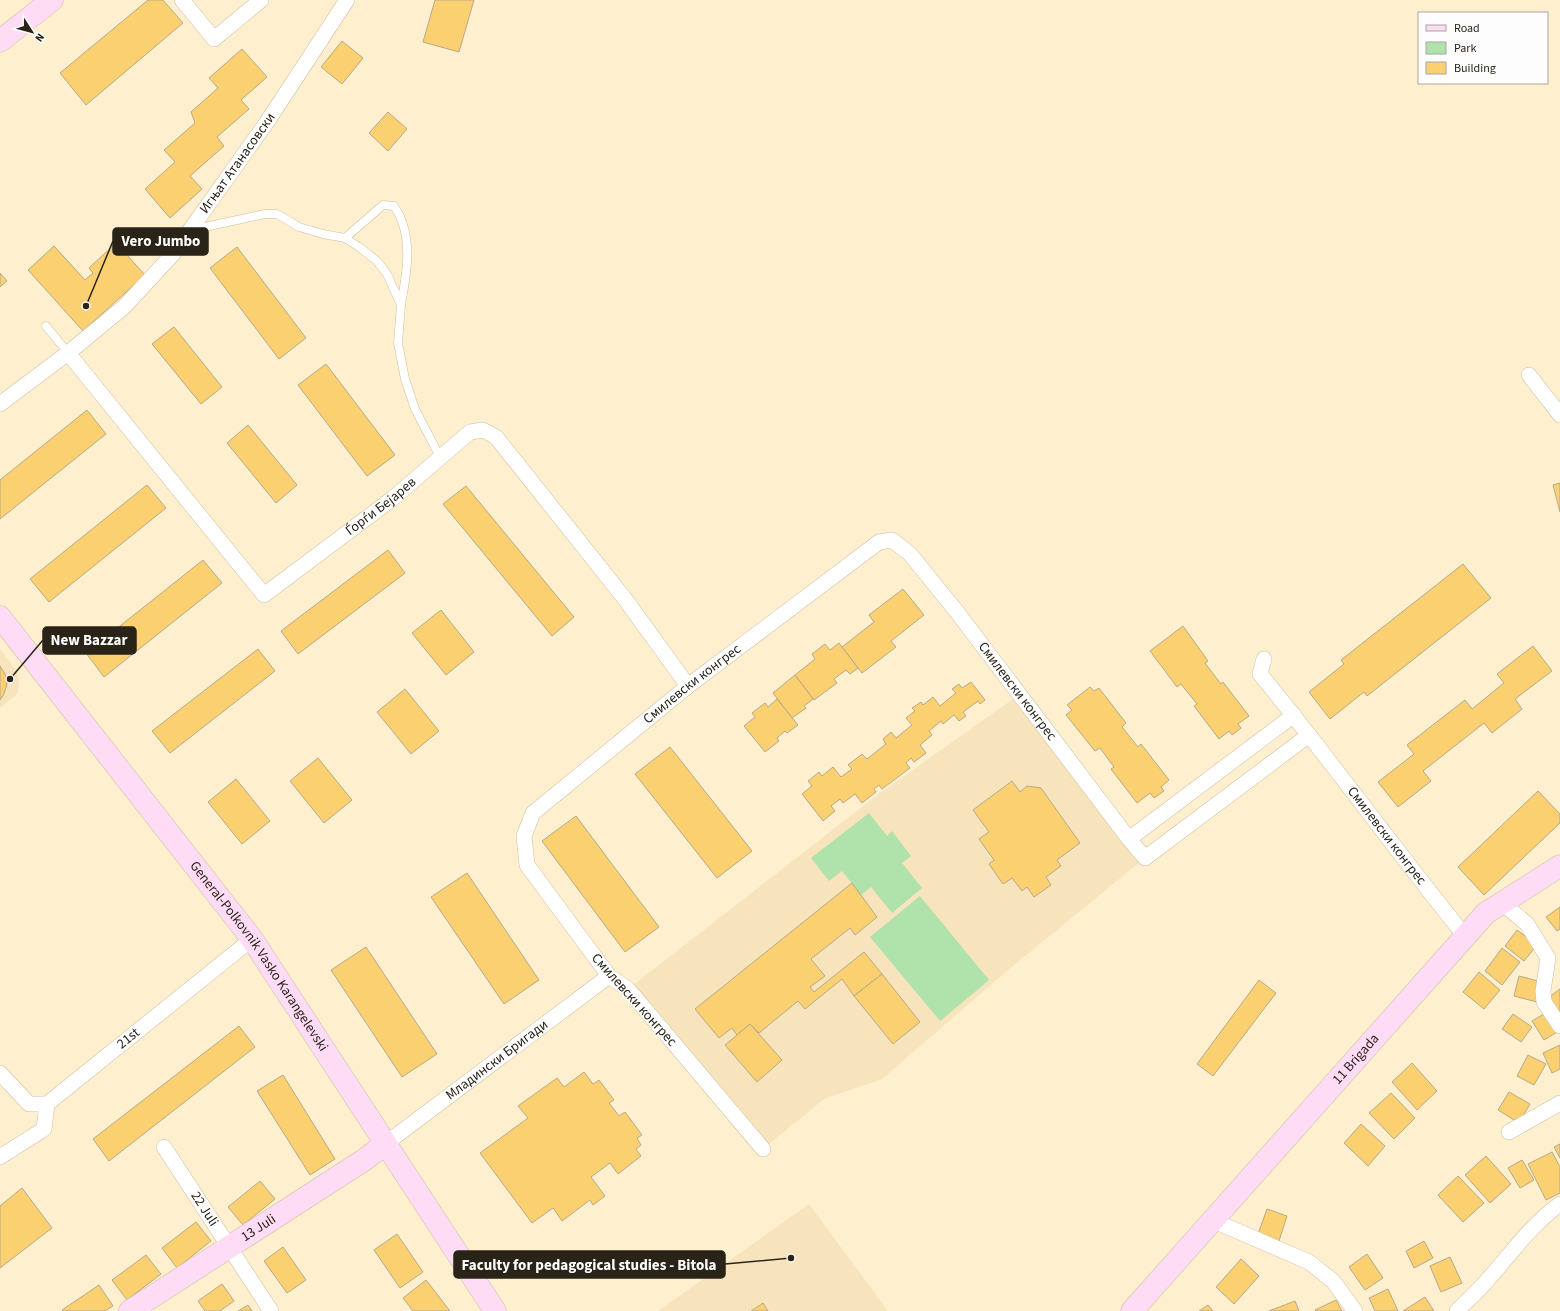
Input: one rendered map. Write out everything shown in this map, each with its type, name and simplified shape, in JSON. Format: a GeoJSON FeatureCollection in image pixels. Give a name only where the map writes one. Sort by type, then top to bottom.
{"type":"FeatureCollection","features":[{"type":"Feature","properties":{"kind":"street"},"geometry":{"type":"LineString","coordinates":[[0,41],[52,0]]}},
{"type":"Feature","properties":{"kind":"street"},"geometry":{"type":"LineString","coordinates":[[182,0],[214,39],[261,0]]}},
{"type":"Feature","properties":{"kind":"street","name":"Игњат Атанасовски"},"geometry":{"type":"LineString","coordinates":[[0,404],[68,353],[124,307],[173,254],[268,122],[347,0]]}},
{"type":"Feature","properties":{"kind":"street","name":"Ѓорѓи Бејарев"},"geometry":{"type":"LineString","coordinates":[[68,353],[264,595],[392,499],[470,432],[484,430],[496,437],[625,599],[688,686]]}},
{"type":"Feature","properties":{"kind":"street"},"geometry":{"type":"LineString","coordinates":[[1529,375],[1558,405]]}},
{"type":"Feature","properties":{"kind":"street","name":"Смилевски конгрес"},"geometry":{"type":"LineString","coordinates":[[763,1149],[628,989],[609,976],[527,865],[524,836],[533,812],[688,686],[879,542],[892,540],[910,554],[957,612],[1145,858],[1309,735]]}},
{"type":"Feature","properties":{"kind":"street","name":"General-Polkovnik Vasko Karangelevski"},"geometry":{"type":"LineString","coordinates":[[0,617],[252,939],[495,1311]]}},
{"type":"Feature","properties":{"kind":"street","name":"Смилевски конгрес"},"geometry":{"type":"LineString","coordinates":[[1264,659],[1260,674],[1294,715],[1396,847],[1418,878],[1465,936]]}},
{"type":"Feature","properties":{"kind":"street"},"geometry":{"type":"LineString","coordinates":[[1129,839],[1294,715]]}},
{"type":"Feature","properties":{"kind":"street","name":"11 Brigada"},"geometry":{"type":"LineString","coordinates":[[1132,1311],[1486,913],[1560,866]]}},
{"type":"Feature","properties":{"kind":"street"},"geometry":{"type":"LineString","coordinates":[[1502,903],[1527,924],[1548,958],[1543,991],[1544,1002],[1560,1026]]}},
{"type":"Feature","properties":{"kind":"street","name":"21st"},"geometry":{"type":"LineString","coordinates":[[47,1104],[252,939]]}},
{"type":"Feature","properties":{"kind":"street","name":"Младински Бригади"},"geometry":{"type":"LineString","coordinates":[[385,1144],[609,976]]}},
{"type":"Feature","properties":{"kind":"street"},"geometry":{"type":"LineString","coordinates":[[0,1157],[44,1129],[47,1104],[29,1104],[2,1078]]}},
{"type":"Feature","properties":{"kind":"street"},"geometry":{"type":"LineString","coordinates":[[1509,1132],[1560,1104]]}},
{"type":"Feature","properties":{"kind":"street","name":"13 Juli"},"geometry":{"type":"LineString","coordinates":[[130,1311],[364,1160],[385,1144]]}},
{"type":"Feature","properties":{"kind":"street","name":"22 Juli"},"geometry":{"type":"LineString","coordinates":[[164,1147],[271,1311]]}},
{"type":"Feature","properties":{"kind":"street"},"geometry":{"type":"LineString","coordinates":[[1457,1311],[1483,1285],[1524,1236],[1544,1215],[1560,1204]]}},
{"type":"Feature","properties":{"kind":"street"},"geometry":{"type":"LineString","coordinates":[[1212,1220],[1309,1262],[1333,1280],[1355,1311]]}},
{"type":"Feature","properties":{"kind":"lane"},"geometry":{"type":"LineString","coordinates":[[345,238],[383,205],[394,206],[400,215],[407,250],[407,275],[401,305],[398,343],[405,379],[415,409],[440,457]]}},
{"type":"Feature","properties":{"kind":"lane"},"geometry":{"type":"LineString","coordinates":[[190,230],[265,214],[277,214],[299,227],[323,234],[345,238],[359,246],[376,261],[387,274],[401,305]]}},
{"type":"Feature","properties":{"kind":"lane"},"geometry":{"type":"LineString","coordinates":[[46,326],[68,353]]}},
{"type":"Feature","properties":{"kind":"shaded area"},"geometry":{"type":"Polygon","coordinates":[[[0,649],[16,670],[19,682],[18,692],[16,695],[0,708],[0,649]]]}},
{"type":"Feature","properties":{"kind":"shaded area"},"geometry":{"type":"Polygon","coordinates":[[[1020,694],[1145,858],[1008,970],[882,1079],[824,1099],[763,1149],[628,989],[876,796],[1020,694]]]}},
{"type":"Feature","properties":{"kind":"shaded area"},"geometry":{"type":"Polygon","coordinates":[[[809,1204],[888,1311],[658,1311],[809,1204]]]}},
{"type":"Feature","properties":{"kind":"green space"},"geometry":{"type":"Polygon","coordinates":[[[869,813],[887,836],[892,831],[911,856],[902,863],[922,888],[892,913],[871,887],[861,895],[842,871],[829,881],[811,858],[869,813]]]}},
{"type":"Feature","properties":{"kind":"green space"},"geometry":{"type":"Polygon","coordinates":[[[920,896],[989,980],[940,1021],[870,937],[920,896]]]}},
{"type":"Feature","properties":{"kind":"building"},"geometry":{"type":"Polygon","coordinates":[[[148,0],[163,0],[183,23],[86,105],[60,73],[148,0]]]}},
{"type":"Feature","properties":{"kind":"building"},"geometry":{"type":"Polygon","coordinates":[[[435,0],[474,0],[459,52],[423,42],[435,0]]]}},
{"type":"Feature","properties":{"kind":"building"},"geometry":{"type":"Polygon","coordinates":[[[342,41],[363,58],[342,84],[321,67],[342,41]]]}},
{"type":"Feature","properties":{"kind":"building"},"geometry":{"type":"Polygon","coordinates":[[[242,49],[267,77],[241,100],[249,109],[217,137],[224,146],[190,176],[202,189],[170,218],[145,189],[175,162],[164,150],[195,123],[191,112],[218,88],[209,78],[242,49]]]}},
{"type":"Feature","properties":{"kind":"building"},"geometry":{"type":"Polygon","coordinates":[[[388,112],[407,129],[388,151],[369,133],[388,112]]]}},
{"type":"Feature","properties":{"kind":"building"},"geometry":{"type":"Polygon","coordinates":[[[116,243],[145,275],[83,331],[28,270],[54,246],[85,280],[93,273],[89,268],[116,243]]]}},
{"type":"Feature","properties":{"kind":"building"},"geometry":{"type":"Polygon","coordinates":[[[237,247],[306,338],[279,359],[210,268],[237,247]]]}},
{"type":"Feature","properties":{"kind":"building"},"geometry":{"type":"Polygon","coordinates":[[[0,273],[7,281],[0,287],[0,273]]]}},
{"type":"Feature","properties":{"kind":"building"},"geometry":{"type":"Polygon","coordinates":[[[174,327],[222,387],[201,404],[152,344],[174,327]]]}},
{"type":"Feature","properties":{"kind":"building"},"geometry":{"type":"Polygon","coordinates":[[[326,364],[395,455],[367,476],[298,385],[326,364]]]}},
{"type":"Feature","properties":{"kind":"building"},"geometry":{"type":"Polygon","coordinates":[[[87,410],[106,434],[0,519],[0,480],[87,410]]]}},
{"type":"Feature","properties":{"kind":"building"},"geometry":{"type":"Polygon","coordinates":[[[248,425],[297,485],[276,503],[227,443],[248,425]]]}},
{"type":"Feature","properties":{"kind":"building"},"geometry":{"type":"Polygon","coordinates":[[[1560,483],[1560,512],[1553,485],[1560,483]]]}},
{"type":"Feature","properties":{"kind":"building"},"geometry":{"type":"Polygon","coordinates":[[[147,485],[166,508],[49,602],[30,579],[147,485]]]}},
{"type":"Feature","properties":{"kind":"building"},"geometry":{"type":"Polygon","coordinates":[[[466,486],[574,617],[552,636],[443,504],[466,486]]]}},
{"type":"Feature","properties":{"kind":"building"},"geometry":{"type":"Polygon","coordinates":[[[388,550],[405,573],[298,654],[281,631],[388,550]]]}},
{"type":"Feature","properties":{"kind":"building"},"geometry":{"type":"Polygon","coordinates":[[[203,560],[222,583],[104,677],[86,653],[203,560]]]}},
{"type":"Feature","properties":{"kind":"building"},"geometry":{"type":"Polygon","coordinates":[[[1463,564],[1491,598],[1367,696],[1364,692],[1330,719],[1309,692],[1344,664],[1341,660],[1463,564]]]}},
{"type":"Feature","properties":{"kind":"building"},"geometry":{"type":"Polygon","coordinates":[[[903,589],[924,615],[891,641],[896,647],[862,673],[842,647],[874,622],[869,615],[903,589]]]}},
{"type":"Feature","properties":{"kind":"building"},"geometry":{"type":"Polygon","coordinates":[[[441,610],[474,652],[446,675],[412,633],[441,610]]]}},
{"type":"Feature","properties":{"kind":"building"},"geometry":{"type":"Polygon","coordinates":[[[1183,626],[1208,661],[1205,663],[1221,684],[1223,682],[1249,716],[1238,724],[1241,728],[1232,735],[1229,731],[1219,739],[1194,706],[1197,704],[1181,684],[1177,687],[1150,651],[1183,626]]]}},
{"type":"Feature","properties":{"kind":"building"},"geometry":{"type":"Polygon","coordinates":[[[839,643],[858,668],[850,674],[846,670],[834,679],[837,683],[814,700],[795,675],[815,659],[812,654],[825,644],[830,650],[839,643]]]}},
{"type":"Feature","properties":{"kind":"building"},"geometry":{"type":"Polygon","coordinates":[[[1533,646],[1552,671],[1515,699],[1522,709],[1492,733],[1484,723],[1423,771],[1431,781],[1398,807],[1378,782],[1414,754],[1407,745],[1465,700],[1472,709],[1504,683],[1497,674],[1533,646]]]}},
{"type":"Feature","properties":{"kind":"building"},"geometry":{"type":"Polygon","coordinates":[[[258,649],[275,671],[170,753],[152,731],[258,649]]]}},
{"type":"Feature","properties":{"kind":"building"},"geometry":{"type":"Polygon","coordinates":[[[0,666],[5,674],[7,684],[4,694],[0,700],[0,666]]]}},
{"type":"Feature","properties":{"kind":"building"},"geometry":{"type":"Polygon","coordinates":[[[795,675],[813,699],[804,706],[806,708],[792,718],[773,693],[795,675]]]}},
{"type":"Feature","properties":{"kind":"building"},"geometry":{"type":"Polygon","coordinates":[[[971,682],[985,700],[980,704],[978,701],[963,712],[966,716],[959,721],[954,715],[943,724],[941,721],[929,731],[932,735],[920,745],[926,753],[914,762],[911,758],[906,763],[910,768],[882,789],[879,785],[874,789],[876,792],[862,803],[855,794],[843,803],[840,799],[831,806],[835,811],[823,821],[802,794],[812,786],[808,781],[819,772],[822,776],[833,767],[841,777],[852,769],[848,765],[862,754],[867,759],[886,744],[883,739],[891,732],[896,738],[912,725],[906,718],[915,711],[912,708],[921,702],[923,705],[933,697],[940,706],[956,693],[952,689],[959,684],[962,688],[971,682]]]}},
{"type":"Feature","properties":{"kind":"building"},"geometry":{"type":"Polygon","coordinates":[[[1090,687],[1094,691],[1099,688],[1126,723],[1122,727],[1138,747],[1141,744],[1169,780],[1161,787],[1164,791],[1154,798],[1150,793],[1137,803],[1111,769],[1114,767],[1100,748],[1095,751],[1066,715],[1072,710],[1067,705],[1090,687]]]}},
{"type":"Feature","properties":{"kind":"building"},"geometry":{"type":"Polygon","coordinates":[[[405,689],[439,731],[411,754],[377,712],[405,689]]]}},
{"type":"Feature","properties":{"kind":"building"},"geometry":{"type":"Polygon","coordinates":[[[777,699],[798,725],[787,733],[785,731],[777,738],[779,741],[765,752],[744,726],[755,717],[752,713],[765,703],[768,707],[777,699]]]}},
{"type":"Feature","properties":{"kind":"building"},"geometry":{"type":"Polygon","coordinates":[[[670,747],[752,851],[717,878],[635,774],[670,747]]]}},
{"type":"Feature","properties":{"kind":"building"},"geometry":{"type":"Polygon","coordinates":[[[318,758],[352,800],[324,823],[290,781],[318,758]]]}},
{"type":"Feature","properties":{"kind":"building"},"geometry":{"type":"Polygon","coordinates":[[[236,779],[270,821],[242,844],[208,802],[236,779]]]}},
{"type":"Feature","properties":{"kind":"building"},"geometry":{"type":"Polygon","coordinates":[[[1012,781],[1020,792],[1027,786],[1041,788],[1080,843],[1057,860],[1061,866],[1046,877],[1051,885],[1034,897],[1027,887],[1022,891],[1012,878],[1003,884],[989,864],[994,860],[979,839],[989,832],[973,810],[1012,781]]]}},
{"type":"Feature","properties":{"kind":"building"},"geometry":{"type":"Polygon","coordinates":[[[1538,791],[1560,814],[1560,823],[1484,895],[1458,867],[1538,791]]]}},
{"type":"Feature","properties":{"kind":"building"},"geometry":{"type":"Polygon","coordinates":[[[576,816],[659,927],[625,952],[542,841],[576,816]]]}},
{"type":"Feature","properties":{"kind":"building"},"geometry":{"type":"Polygon","coordinates":[[[467,873],[539,980],[504,1004],[431,897],[467,873]]]}},
{"type":"Feature","properties":{"kind":"building"},"geometry":{"type":"Polygon","coordinates":[[[852,883],[877,917],[855,935],[850,928],[811,959],[825,976],[810,987],[814,992],[864,952],[882,974],[854,996],[842,979],[805,1009],[798,1001],[759,1033],[750,1024],[737,1035],[732,1028],[719,1038],[695,1009],[852,883]]]}},
{"type":"Feature","properties":{"kind":"building"},"geometry":{"type":"Polygon","coordinates":[[[1560,907],[1560,929],[1557,931],[1546,917],[1560,907]]]}},
{"type":"Feature","properties":{"kind":"building"},"geometry":{"type":"Polygon","coordinates":[[[1517,930],[1537,945],[1524,961],[1505,946],[1517,930]]]}},
{"type":"Feature","properties":{"kind":"building"},"geometry":{"type":"Polygon","coordinates":[[[366,947],[437,1054],[402,1077],[331,970],[366,947]]]}},
{"type":"Feature","properties":{"kind":"building"},"geometry":{"type":"Polygon","coordinates":[[[1502,948],[1520,962],[1502,985],[1485,971],[1502,948]]]}},
{"type":"Feature","properties":{"kind":"building"},"geometry":{"type":"Polygon","coordinates":[[[1479,972],[1500,990],[1484,1009],[1463,992],[1479,972]]]}},
{"type":"Feature","properties":{"kind":"building"},"geometry":{"type":"Polygon","coordinates":[[[882,974],[920,1022],[893,1044],[854,996],[882,974]]]}},
{"type":"Feature","properties":{"kind":"building"},"geometry":{"type":"Polygon","coordinates":[[[1519,976],[1542,982],[1537,1002],[1514,996],[1519,976]]]}},
{"type":"Feature","properties":{"kind":"building"},"geometry":{"type":"Polygon","coordinates":[[[1259,980],[1276,993],[1213,1076],[1197,1064],[1259,980]]]}},
{"type":"Feature","properties":{"kind":"building"},"geometry":{"type":"Polygon","coordinates":[[[1560,989],[1560,1013],[1549,997],[1560,989]]]}},
{"type":"Feature","properties":{"kind":"building"},"geometry":{"type":"Polygon","coordinates":[[[1547,1012],[1559,1031],[1544,1040],[1532,1021],[1547,1012]]]}},
{"type":"Feature","properties":{"kind":"building"},"geometry":{"type":"Polygon","coordinates":[[[1513,1014],[1532,1027],[1521,1042],[1502,1029],[1513,1014]]]}},
{"type":"Feature","properties":{"kind":"building"},"geometry":{"type":"Polygon","coordinates":[[[750,1024],[782,1060],[757,1082],[725,1045],[750,1024]]]}},
{"type":"Feature","properties":{"kind":"building"},"geometry":{"type":"Polygon","coordinates":[[[239,1026],[255,1047],[109,1161],[93,1139],[239,1026]]]}},
{"type":"Feature","properties":{"kind":"building"},"geometry":{"type":"Polygon","coordinates":[[[1560,1045],[1560,1069],[1552,1073],[1543,1053],[1560,1045]]]}},
{"type":"Feature","properties":{"kind":"building"},"geometry":{"type":"Polygon","coordinates":[[[1528,1055],[1546,1064],[1534,1085],[1517,1076],[1528,1055]]]}},
{"type":"Feature","properties":{"kind":"building"},"geometry":{"type":"Polygon","coordinates":[[[1412,1063],[1437,1091],[1417,1110],[1392,1082],[1412,1063]]]}},
{"type":"Feature","properties":{"kind":"building"},"geometry":{"type":"Polygon","coordinates":[[[584,1072],[593,1084],[599,1080],[614,1100],[609,1103],[619,1116],[625,1112],[642,1135],[637,1138],[641,1145],[636,1149],[641,1156],[618,1174],[610,1163],[591,1177],[605,1196],[593,1205],[590,1200],[562,1221],[553,1208],[532,1223],[480,1153],[528,1118],[518,1106],[557,1078],[564,1087],[584,1072]]]}},
{"type":"Feature","properties":{"kind":"building"},"geometry":{"type":"Polygon","coordinates":[[[283,1075],[335,1159],[310,1175],[257,1091],[283,1075]]]}},
{"type":"Feature","properties":{"kind":"building"},"geometry":{"type":"Polygon","coordinates":[[[1509,1092],[1530,1104],[1519,1123],[1498,1110],[1509,1092]]]}},
{"type":"Feature","properties":{"kind":"building"},"geometry":{"type":"Polygon","coordinates":[[[1391,1093],[1415,1118],[1394,1139],[1369,1113],[1391,1093]]]}},
{"type":"Feature","properties":{"kind":"building"},"geometry":{"type":"Polygon","coordinates":[[[1361,1124],[1385,1146],[1368,1166],[1344,1143],[1361,1124]]]}},
{"type":"Feature","properties":{"kind":"building"},"geometry":{"type":"Polygon","coordinates":[[[1560,1144],[1560,1158],[1554,1147],[1560,1144]]]}},
{"type":"Feature","properties":{"kind":"building"},"geometry":{"type":"Polygon","coordinates":[[[1552,1152],[1560,1167],[1560,1193],[1546,1200],[1528,1164],[1552,1152]]]}},
{"type":"Feature","properties":{"kind":"building"},"geometry":{"type":"Polygon","coordinates":[[[1486,1156],[1511,1184],[1490,1203],[1465,1175],[1486,1156]]]}},
{"type":"Feature","properties":{"kind":"building"},"geometry":{"type":"Polygon","coordinates":[[[1522,1160],[1534,1180],[1520,1188],[1508,1168],[1522,1160]]]}},
{"type":"Feature","properties":{"kind":"building"},"geometry":{"type":"Polygon","coordinates":[[[1458,1176],[1484,1203],[1463,1222],[1438,1195],[1458,1176]]]}},
{"type":"Feature","properties":{"kind":"building"},"geometry":{"type":"Polygon","coordinates":[[[260,1181],[275,1199],[243,1225],[228,1207],[260,1181]]]}},
{"type":"Feature","properties":{"kind":"building"},"geometry":{"type":"Polygon","coordinates":[[[22,1188],[52,1228],[0,1268],[0,1206],[22,1188]]]}},
{"type":"Feature","properties":{"kind":"building"},"geometry":{"type":"Polygon","coordinates":[[[1267,1209],[1287,1216],[1279,1241],[1258,1234],[1267,1209]]]}},
{"type":"Feature","properties":{"kind":"building"},"geometry":{"type":"Polygon","coordinates":[[[196,1222],[211,1241],[177,1268],[162,1248],[196,1222]]]}},
{"type":"Feature","properties":{"kind":"building"},"geometry":{"type":"Polygon","coordinates":[[[397,1234],[423,1272],[400,1288],[374,1250],[397,1234]]]}},
{"type":"Feature","properties":{"kind":"building"},"geometry":{"type":"Polygon","coordinates":[[[1424,1241],[1433,1258],[1414,1268],[1406,1251],[1424,1241]]]}},
{"type":"Feature","properties":{"kind":"building"},"geometry":{"type":"Polygon","coordinates":[[[283,1247],[306,1280],[287,1293],[264,1261],[283,1247]]]}},
{"type":"Feature","properties":{"kind":"building"},"geometry":{"type":"Polygon","coordinates":[[[1367,1254],[1383,1278],[1365,1290],[1349,1267],[1367,1254]]]}},
{"type":"Feature","properties":{"kind":"building"},"geometry":{"type":"Polygon","coordinates":[[[146,1255],[161,1274],[127,1300],[112,1280],[146,1255]]]}},
{"type":"Feature","properties":{"kind":"building"},"geometry":{"type":"Polygon","coordinates":[[[1450,1257],[1462,1283],[1441,1292],[1430,1266],[1450,1257]]]}},
{"type":"Feature","properties":{"kind":"building"},"geometry":{"type":"Polygon","coordinates":[[[1241,1259],[1259,1276],[1234,1304],[1216,1287],[1241,1259]]]}},
{"type":"Feature","properties":{"kind":"building"},"geometry":{"type":"Polygon","coordinates":[[[426,1280],[450,1311],[413,1311],[403,1298],[426,1280]]]}},
{"type":"Feature","properties":{"kind":"building"},"geometry":{"type":"Polygon","coordinates":[[[222,1284],[234,1301],[220,1311],[205,1311],[198,1301],[222,1284]]]}},
{"type":"Feature","properties":{"kind":"building"},"geometry":{"type":"Polygon","coordinates":[[[99,1285],[113,1306],[105,1311],[62,1310],[99,1285]]]}},
{"type":"Feature","properties":{"kind":"building"},"geometry":{"type":"Polygon","coordinates":[[[1388,1289],[1398,1311],[1375,1311],[1369,1298],[1388,1289]]]}},
{"type":"Feature","properties":{"kind":"building"},"geometry":{"type":"Polygon","coordinates":[[[1425,1297],[1434,1311],[1403,1311],[1425,1297]]]}},
{"type":"Feature","properties":{"kind":"building"},"geometry":{"type":"Polygon","coordinates":[[[1336,1300],[1342,1311],[1315,1310],[1336,1300]]]}},
{"type":"Feature","properties":{"kind":"building"},"geometry":{"type":"Polygon","coordinates":[[[1295,1301],[1299,1311],[1269,1311],[1295,1301]]]}},
{"type":"Feature","properties":{"kind":"building"},"geometry":{"type":"Polygon","coordinates":[[[763,1303],[768,1311],[751,1311],[763,1303]]]}},
{"type":"Feature","properties":{"kind":"building"},"geometry":{"type":"Polygon","coordinates":[[[248,1305],[252,1311],[238,1311],[248,1305]]]}},
{"type":"Feature","properties":{"kind":"building"},"geometry":{"type":"Polygon","coordinates":[[[1208,1305],[1213,1311],[1199,1311],[1208,1305]]]}},
{"type":"Feature","properties":{"kind":"place","name":"Vero Jumbo"},"geometry":{"type":"Point","coordinates":[86,306]}},
{"type":"Feature","properties":{"kind":"place","name":"New Bazzar"},"geometry":{"type":"Point","coordinates":[10,679]}},
{"type":"Feature","properties":{"kind":"place","name":"Faculty for pedagogical studies - Bitola"},"geometry":{"type":"Point","coordinates":[791,1258]}}]}
